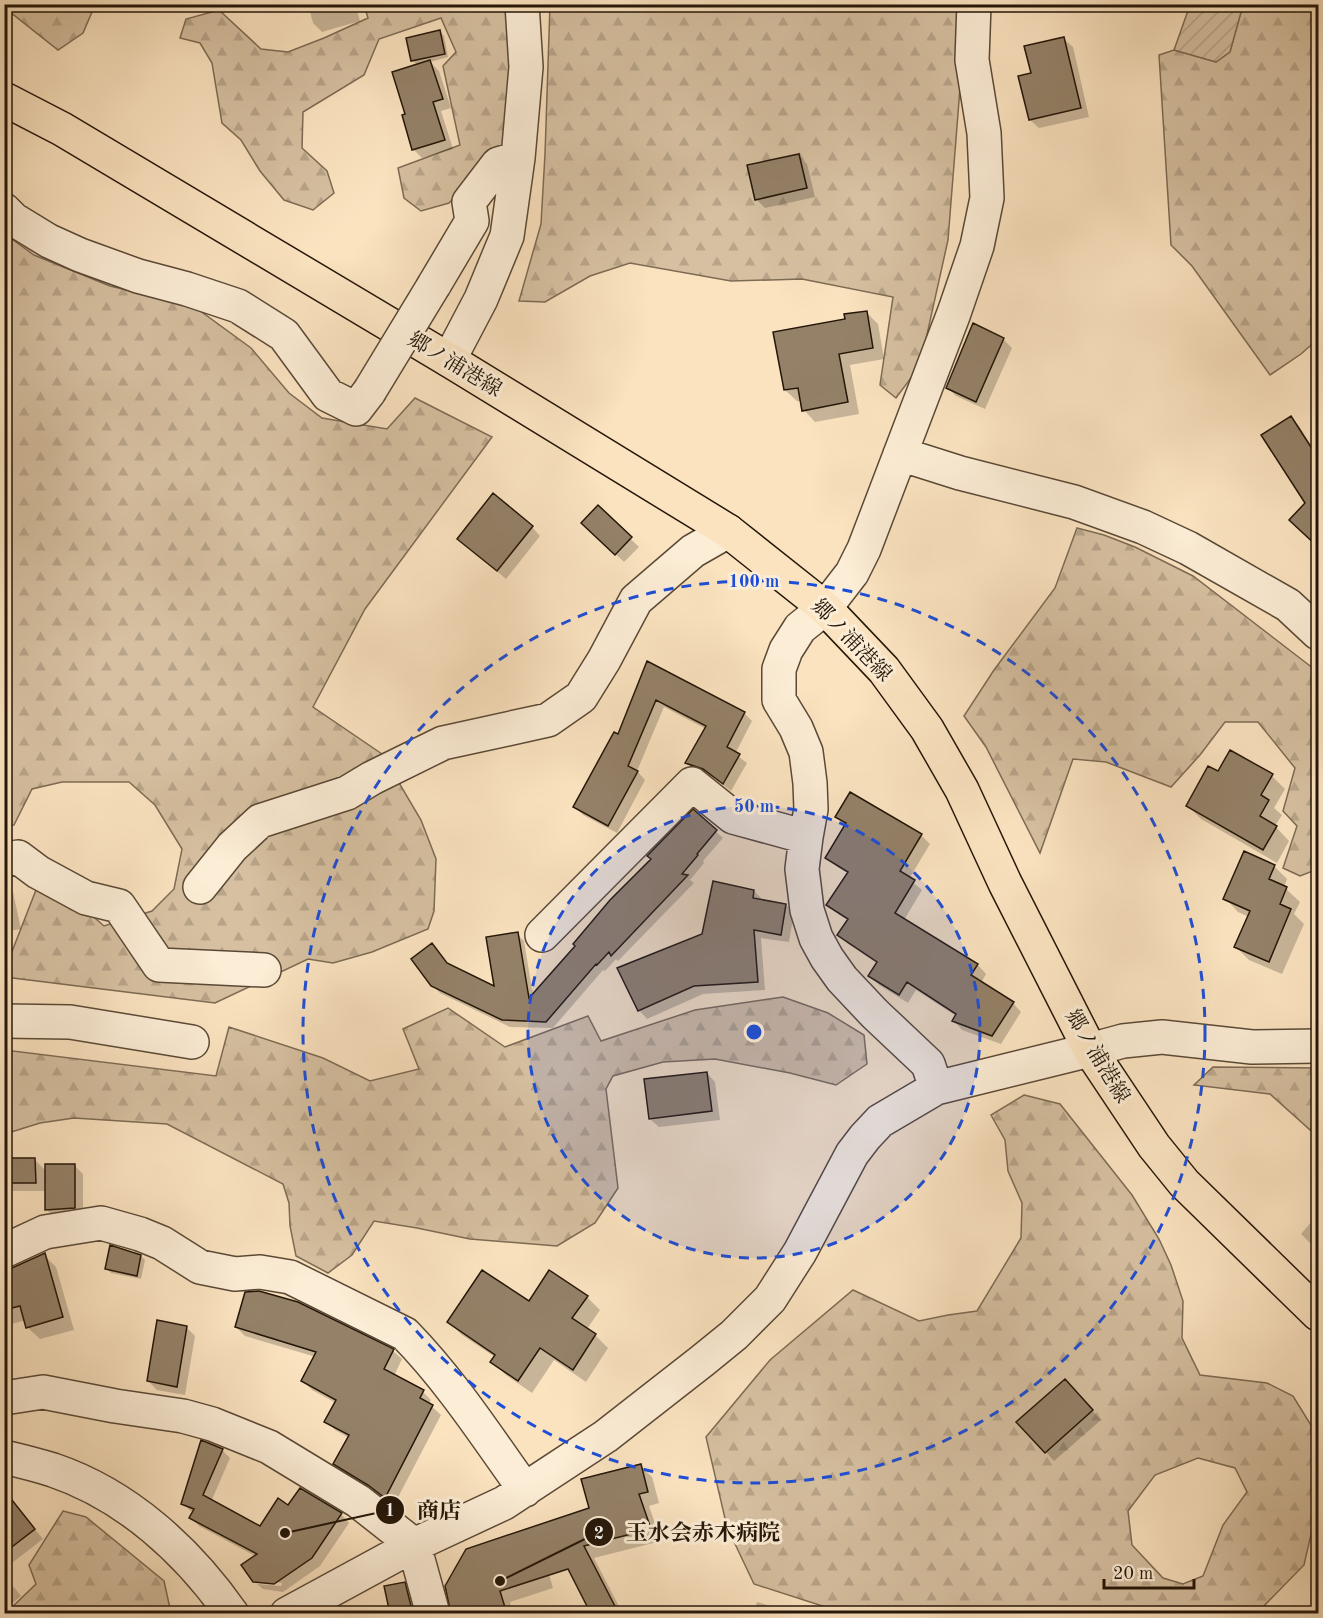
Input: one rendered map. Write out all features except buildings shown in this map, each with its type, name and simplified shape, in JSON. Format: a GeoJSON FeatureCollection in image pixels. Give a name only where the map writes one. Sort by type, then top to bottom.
{"type":"FeatureCollection","features":[{"type":"Feature","properties":{"kind":"main road","name":"郷ノ浦港線"},"geometry":{"type":"LineString","coordinates":[[4,99],[62,129],[449,360],[728,531],[825,608],[884,670],[927,729],[962,790],[1005,883],[1090,1050],[1154,1146],[1184,1183],[1318,1314]]}},
{"type":"Feature","properties":{"kind":"street"},"geometry":{"type":"LineString","coordinates":[[449,360],[481,299],[507,236],[518,158],[526,67],[522,4]]}},
{"type":"Feature","properties":{"kind":"street"},"geometry":{"type":"LineString","coordinates":[[936,1088],[928,1064],[842,979],[816,938],[807,910],[802,868],[811,809],[806,752],[779,700],[778,669],[786,650],[800,628],[825,608],[852,573],[864,549],[977,246],[987,198],[984,133],[972,60],[974,4]]}},
{"type":"Feature","properties":{"kind":"street"},"geometry":{"type":"LineString","coordinates":[[4,210],[13,219],[49,241],[80,255],[138,276],[238,306],[284,335],[328,395],[356,409],[369,392],[472,221],[469,202],[498,164],[518,158]]}},
{"type":"Feature","properties":{"kind":"street"},"geometry":{"type":"LineString","coordinates":[[900,454],[960,473],[1074,502],[1143,527],[1188,548],[1287,605],[1318,633]]}},
{"type":"Feature","properties":{"kind":"street"},"geometry":{"type":"LineString","coordinates":[[200,887],[232,847],[260,821],[347,793],[443,743],[548,720],[581,697],[636,600],[693,551],[728,531]]}},
{"type":"Feature","properties":{"kind":"street"},"geometry":{"type":"LineString","coordinates":[[542,935],[692,784],[733,818],[806,837]]}},
{"type":"Feature","properties":{"kind":"street"},"geometry":{"type":"LineString","coordinates":[[4,860],[18,856],[38,872],[86,898],[119,906],[159,965],[264,970]]}},
{"type":"Feature","properties":{"kind":"street"},"geometry":{"type":"LineString","coordinates":[[4,1021],[70,1022],[192,1042]]}},
{"type":"Feature","properties":{"kind":"street"},"geometry":{"type":"LineString","coordinates":[[287,1614],[414,1545],[504,1503],[525,1490],[606,1436],[734,1335],[770,1299],[800,1252],[852,1154],[865,1137],[880,1122],[936,1088],[1123,1041],[1162,1037],[1252,1047],[1318,1046]]}},
{"type":"Feature","properties":{"kind":"street"},"geometry":{"type":"LineString","coordinates":[[4,1251],[45,1232],[101,1223],[162,1243],[200,1267],[235,1274],[260,1272],[290,1277],[405,1334],[459,1398],[525,1490]]}},
{"type":"Feature","properties":{"kind":"street"},"geometry":{"type":"LineString","coordinates":[[4,1398],[44,1392],[183,1416],[212,1424],[269,1448],[358,1501],[414,1545],[433,1614]]}},
{"type":"Feature","properties":{"kind":"street"},"geometry":{"type":"LineString","coordinates":[[4,1457],[54,1470],[97,1489],[139,1516],[174,1545],[213,1587],[232,1614]]}},
{"type":"Feature","properties":{"kind":"green space"},"geometry":{"type":"Polygon","coordinates":[[[4,5],[95,5],[83,33],[58,50],[4,5]]]}},
{"type":"Feature","properties":{"kind":"green space"},"geometry":{"type":"Polygon","coordinates":[[[364,5],[512,5],[509,134],[493,158],[449,203],[421,211],[404,198],[398,168],[460,145],[443,66],[456,52],[441,18],[379,39],[364,75],[303,112],[302,148],[327,171],[334,193],[313,210],[284,200],[260,171],[241,140],[222,123],[212,63],[200,43],[180,38],[186,19],[219,10],[261,49],[288,52],[368,18],[364,5]]]}},
{"type":"Feature","properties":{"kind":"green space"},"geometry":{"type":"Polygon","coordinates":[[[550,5],[962,5],[962,63],[948,240],[920,366],[896,398],[880,385],[893,297],[802,279],[731,281],[630,263],[590,276],[545,302],[519,301],[541,224],[550,5]]]}},
{"type":"Feature","properties":{"kind":"green space"},"geometry":{"type":"Polygon","coordinates":[[[1190,5],[1243,5],[1230,52],[1216,62],[1174,50],[1190,5]]]}},
{"type":"Feature","properties":{"kind":"green space"},"geometry":{"type":"Polygon","coordinates":[[[1243,5],[1318,5],[1318,339],[1270,375],[1192,266],[1171,245],[1159,55],[1174,50],[1216,62],[1230,51],[1243,5]]]}},
{"type":"Feature","properties":{"kind":"green space"},"geometry":{"type":"Polygon","coordinates":[[[5,234],[34,255],[110,286],[192,305],[251,348],[289,393],[322,418],[387,429],[415,398],[492,437],[365,609],[313,707],[382,754],[421,820],[436,859],[434,911],[428,929],[372,952],[333,963],[308,959],[215,1003],[5,977],[4,972],[36,890],[79,904],[104,926],[152,911],[174,889],[182,849],[155,805],[129,782],[62,782],[32,789],[14,825],[5,828],[5,234]]]}},
{"type":"Feature","properties":{"kind":"green space"},"geometry":{"type":"Polygon","coordinates":[[[1077,528],[1135,547],[1193,576],[1318,672],[1318,869],[1300,876],[1283,868],[1297,826],[1283,811],[1295,768],[1258,722],[1225,722],[1200,755],[1171,787],[1106,762],[1073,759],[1040,853],[986,747],[964,716],[994,670],[1055,588],[1077,528]]]}},
{"type":"Feature","properties":{"kind":"green space"},"geometry":{"type":"Polygon","coordinates":[[[783,997],[828,1013],[864,1035],[867,1064],[836,1085],[790,1073],[715,1059],[663,1062],[613,1076],[606,1089],[618,1188],[595,1223],[557,1246],[470,1239],[374,1221],[352,1255],[328,1273],[296,1256],[290,1226],[289,1203],[283,1184],[167,1124],[74,1118],[40,1123],[5,1134],[5,1050],[216,1076],[229,1027],[323,1058],[370,1081],[419,1069],[403,1029],[448,1008],[505,1047],[588,1016],[601,1041],[695,1010],[783,997]]]}},
{"type":"Feature","properties":{"kind":"green space"},"geometry":{"type":"Polygon","coordinates":[[[1213,1067],[1318,1068],[1318,1137],[1270,1094],[1194,1085],[1213,1067]]]}},
{"type":"Feature","properties":{"kind":"green space"},"geometry":{"type":"Polygon","coordinates":[[[1024,1095],[1060,1104],[1132,1195],[1159,1239],[1171,1265],[1183,1301],[1182,1338],[1200,1375],[1267,1383],[1293,1396],[1314,1430],[1312,1530],[1304,1565],[1257,1613],[844,1613],[754,1584],[727,1527],[706,1437],[770,1360],[853,1290],[919,1321],[977,1311],[1021,1238],[1022,1203],[1008,1171],[1005,1140],[991,1115],[1024,1095]],[[1198,1458],[1155,1475],[1128,1511],[1132,1545],[1163,1578],[1183,1584],[1203,1576],[1223,1525],[1247,1492],[1235,1468],[1198,1458]]]}},
{"type":"Feature","properties":{"kind":"green space"},"geometry":{"type":"Polygon","coordinates":[[[63,1511],[86,1517],[164,1581],[171,1613],[6,1613],[36,1584],[29,1565],[63,1511]]]}},
{"type":"Feature","properties":{"kind":"place","name":"商店"},"geometry":{"type":"Point","coordinates":[285,1533]}},
{"type":"Feature","properties":{"kind":"place","name":"玉水会赤木病院"},"geometry":{"type":"Point","coordinates":[500,1581]}}]}
